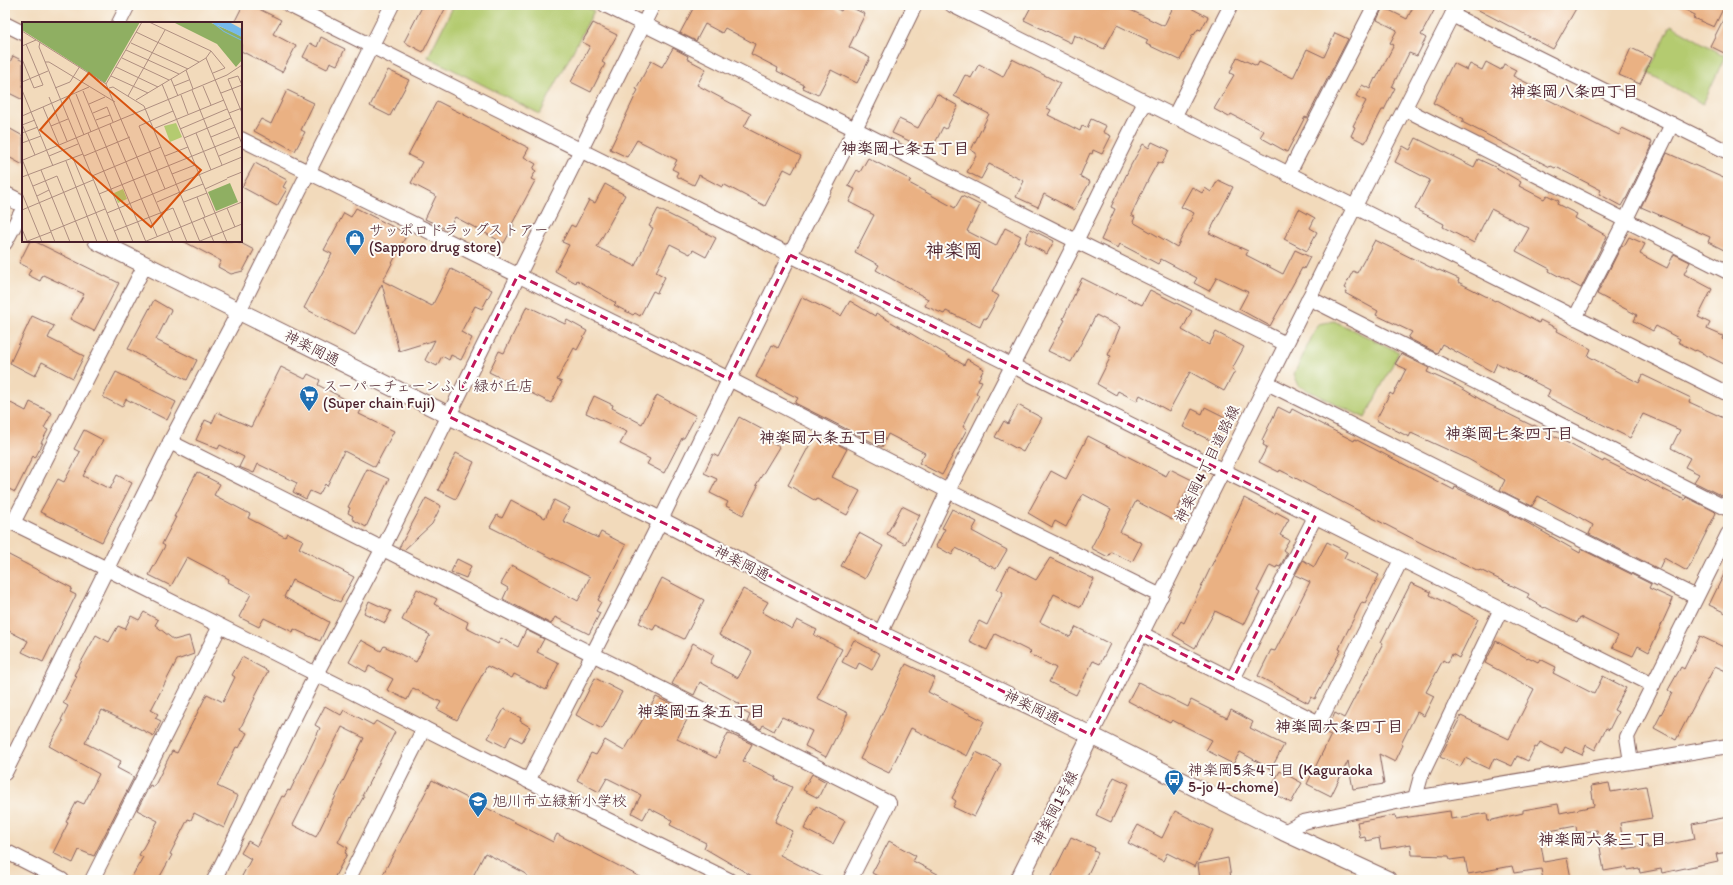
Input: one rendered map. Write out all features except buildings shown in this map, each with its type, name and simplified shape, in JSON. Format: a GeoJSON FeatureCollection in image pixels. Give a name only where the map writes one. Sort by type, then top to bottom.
{"type":"FeatureCollection","features":[{"type":"Feature","properties":{"kind":"street"},"geometry":{"type":"LineString","coordinates":[[119,22],[128,5]]}},
{"type":"Feature","properties":{"kind":"street"},"geometry":{"type":"LineString","coordinates":[[289,5],[1501,610],[1653,684]]}},
{"type":"Feature","properties":{"kind":"street"},"geometry":{"type":"LineString","coordinates":[[5,773],[170,442],[239,311],[392,5]]}},
{"type":"Feature","properties":{"kind":"street"},"geometry":{"type":"LineString","coordinates":[[605,5],[1076,241],[1286,344]]}},
{"type":"Feature","properties":{"kind":"street"},"geometry":{"type":"LineString","coordinates":[[214,880],[316,674],[383,548],[653,5]]}},
{"type":"Feature","properties":{"kind":"street"},"geometry":{"type":"LineString","coordinates":[[528,781],[660,520],[790,255],[855,129],[915,5]]}},
{"type":"Feature","properties":{"kind":"street"},"geometry":{"type":"LineString","coordinates":[[952,5],[1288,175],[1728,394]]}},
{"type":"Feature","properties":{"kind":"street"},"geometry":{"type":"LineString","coordinates":[[1288,175],[1375,5]]}},
{"type":"Feature","properties":{"kind":"street"},"geometry":{"type":"LineString","coordinates":[[1174,117],[1227,6]]}},
{"type":"Feature","properties":{"kind":"street"},"geometry":{"type":"LineString","coordinates":[[1454,10],[1728,152]]}},
{"type":"Feature","properties":{"kind":"street","name":"神楽岡4丁目道路線"},"geometry":{"type":"LineString","coordinates":[[1091,736],[1454,10]]}},
{"type":"Feature","properties":{"kind":"street"},"geometry":{"type":"LineString","coordinates":[[5,24],[22,32]]}},
{"type":"Feature","properties":{"kind":"street"},"geometry":{"type":"LineString","coordinates":[[880,634],[948,491],[1011,365],[1076,241],[1145,102]]}},
{"type":"Feature","properties":{"kind":"street"},"geometry":{"type":"LineString","coordinates":[[1405,109],[1728,272]]}},
{"type":"Feature","properties":{"kind":"street"},"geometry":{"type":"LineString","coordinates":[[1575,318],[1625,221],[1672,124]]}},
{"type":"Feature","properties":{"kind":"street"},"geometry":{"type":"LineString","coordinates":[[242,139],[729,379],[948,491],[1161,596]]}},
{"type":"Feature","properties":{"kind":"street"},"geometry":{"type":"LineString","coordinates":[[5,195],[22,204]]}},
{"type":"Feature","properties":{"kind":"street"},"geometry":{"type":"LineString","coordinates":[[5,243],[22,211]]}},
{"type":"Feature","properties":{"kind":"street","name":"神楽岡通"},"geometry":{"type":"LineString","coordinates":[[99,242],[660,520],[880,634],[1091,736],[1284,832],[1388,880]]}},
{"type":"Feature","properties":{"kind":"street"},"geometry":{"type":"LineString","coordinates":[[145,265],[7,521],[107,569],[528,781],[729,880]]}},
{"type":"Feature","properties":{"kind":"street"},"geometry":{"type":"LineString","coordinates":[[1309,298],[1728,509]]}},
{"type":"Feature","properties":{"kind":"street"},"geometry":{"type":"LineString","coordinates":[[1267,383],[1696,597]]}},
{"type":"Feature","properties":{"kind":"street"},"geometry":{"type":"LineString","coordinates":[[170,442],[889,803],[850,880]]}},
{"type":"Feature","properties":{"kind":"street"},"geometry":{"type":"LineString","coordinates":[[1232,679],[1315,517]]}},
{"type":"Feature","properties":{"kind":"street"},"geometry":{"type":"LineString","coordinates":[[1631,762],[1628,737],[1728,534]]}},
{"type":"Feature","properties":{"kind":"street"},"geometry":{"type":"LineString","coordinates":[[1142,634],[1319,723],[1401,560]]}},
{"type":"Feature","properties":{"kind":"street"},"geometry":{"type":"LineString","coordinates":[[1415,798],[1421,776],[1501,610]]}},
{"type":"Feature","properties":{"kind":"street"},"geometry":{"type":"LineString","coordinates":[[92,880],[220,626]]}},
{"type":"Feature","properties":{"kind":"street"},"geometry":{"type":"LineString","coordinates":[[348,880],[424,728]]}},
{"type":"Feature","properties":{"kind":"street","name":"神楽岡1号線"},"geometry":{"type":"LineString","coordinates":[[1019,880],[1091,736]]}},
{"type":"Feature","properties":{"kind":"street"},"geometry":{"type":"LineString","coordinates":[[1284,832],[1303,822],[1415,798],[1728,746]]}},
{"type":"Feature","properties":{"kind":"street"},"geometry":{"type":"LineString","coordinates":[[5,851],[62,880]]}},
{"type":"Feature","properties":{"kind":"highlighted area"},"geometry":{"type":"Polygon","coordinates":[[[790,255],[1315,517],[1233,679],[1142,634],[1091,735],[448,416],[518,275],[729,379],[790,255]]]}},
{"type":"Feature","properties":{"kind":"green space"},"geometry":{"type":"Polygon","coordinates":[[[454,5],[582,5],[594,11],[540,114],[428,57],[454,5]]]}},
{"type":"Feature","properties":{"kind":"green space"},"geometry":{"type":"Polygon","coordinates":[[[1671,25],[1725,56],[1703,104],[1648,73],[1671,25]]]}},
{"type":"Feature","properties":{"kind":"green space"},"geometry":{"type":"Polygon","coordinates":[[[1334,321],[1399,352],[1365,418],[1299,386],[1294,374],[1318,324],[1334,321]]]}},
{"type":"Feature","properties":{"kind":"place","name":"サッポロドラッグストアー (Sapporo drug store)"},"geometry":{"type":"Point","coordinates":[355,256]}},
{"type":"Feature","properties":{"kind":"place","name":"スーパーチェーンふじ 緑が丘店 (Super chain Fuji)"},"geometry":{"type":"Point","coordinates":[309,412]}},
{"type":"Feature","properties":{"kind":"place","name":"神楽岡5条4丁目 (Kaguraoka 5-jo 4-chome)"},"geometry":{"type":"Point","coordinates":[1174,796]}},
{"type":"Feature","properties":{"kind":"place","name":"旭川市立緑新小学校"},"geometry":{"type":"Point","coordinates":[478,818]}},
{"type":"Feature","properties":{"kind":"district","name":"神楽岡八条四丁目"},"geometry":{"type":"Point","coordinates":[1574,91]}},
{"type":"Feature","properties":{"kind":"district","name":"神楽岡七条五丁目"},"geometry":{"type":"Point","coordinates":[905,148]}},
{"type":"Feature","properties":{"kind":"district","name":"神楽岡"},"geometry":{"type":"Point","coordinates":[954,250]}},
{"type":"Feature","properties":{"kind":"district","name":"神楽岡七条四丁目"},"geometry":{"type":"Point","coordinates":[1509,433]}},
{"type":"Feature","properties":{"kind":"district","name":"神楽岡六条五丁目"},"geometry":{"type":"Point","coordinates":[823,437]}},
{"type":"Feature","properties":{"kind":"district","name":"神楽岡五条五丁目"},"geometry":{"type":"Point","coordinates":[701,711]}},
{"type":"Feature","properties":{"kind":"district","name":"神楽岡六条四丁目"},"geometry":{"type":"Point","coordinates":[1339,726]}},
{"type":"Feature","properties":{"kind":"district","name":"神楽岡六条三丁目"},"geometry":{"type":"Point","coordinates":[1602,839]}}]}
